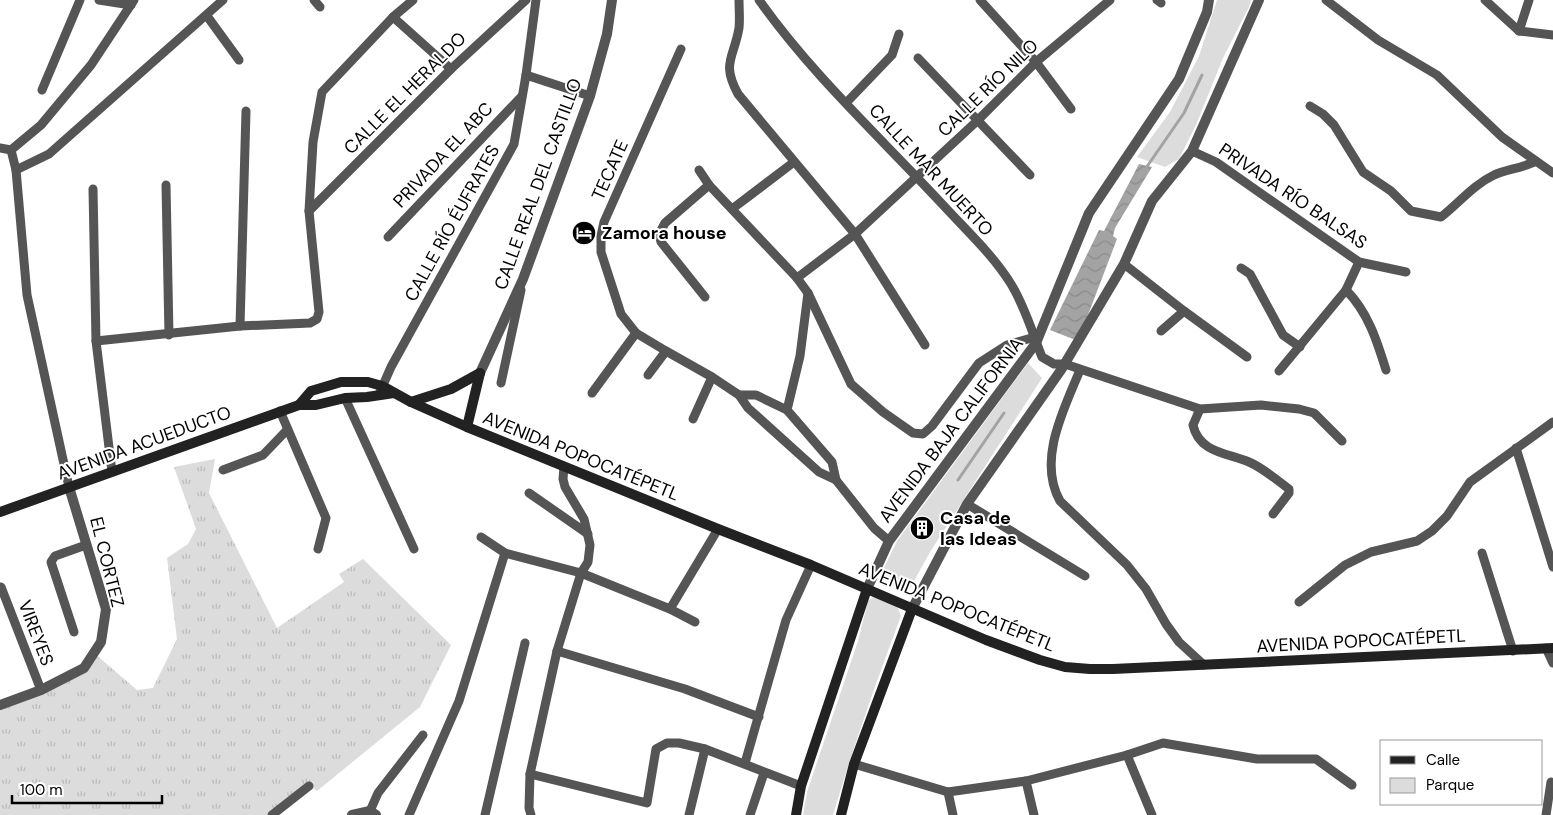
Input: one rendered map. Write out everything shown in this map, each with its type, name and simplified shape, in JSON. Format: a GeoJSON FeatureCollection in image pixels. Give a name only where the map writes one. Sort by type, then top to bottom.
{"type":"FeatureCollection","features":[{"type":"Feature","properties":{"kind":"main road"},"geometry":{"type":"LineString","coordinates":[[411,402],[450,389],[480,373]]}},
{"type":"Feature","properties":{"kind":"main road"},"geometry":{"type":"LineString","coordinates":[[467,427],[480,373]]}},
{"type":"Feature","properties":{"kind":"main road","name":"AVENIDA ACUEDUCTO"},"geometry":{"type":"LineString","coordinates":[[299,405],[311,391],[341,382],[368,382],[380,390],[394,393],[467,427]]}},
{"type":"Feature","properties":{"kind":"main road","name":"AVENIDA ACUEDUCTO"},"geometry":{"type":"LineString","coordinates":[[0,512],[280,411],[299,405],[316,405],[380,390]]}},
{"type":"Feature","properties":{"kind":"main road","name":"AVENIDA POPOCATÉPETL"},"geometry":{"type":"LineString","coordinates":[[467,427],[811,565],[986,640],[1065,667],[1090,669],[1204,665],[1549,648]]}},
{"type":"Feature","properties":{"kind":"main road","name":"AVENIDA BAJA CALIFORNIA"},"geometry":{"type":"LineString","coordinates":[[796,815],[801,786],[867,589]]}},
{"type":"Feature","properties":{"kind":"main road"},"geometry":{"type":"LineString","coordinates":[[841,815],[854,764],[912,609]]}},
{"type":"Feature","properties":{"kind":"street"},"geometry":{"type":"LineString","coordinates":[[42,90],[80,0]]}},
{"type":"Feature","properties":{"kind":"street"},"geometry":{"type":"LineString","coordinates":[[11,150],[40,125],[91,65],[133,3],[99,0]]}},
{"type":"Feature","properties":{"kind":"street"},"geometry":{"type":"LineString","coordinates":[[16,170],[49,154],[223,0]]}},
{"type":"Feature","properties":{"kind":"street"},"geometry":{"type":"LineString","coordinates":[[96,341],[169,335],[240,326],[310,323],[317,319],[319,312],[309,211],[313,142],[322,92],[393,17],[413,0]]}},
{"type":"Feature","properties":{"kind":"street","name":"CALLE EL HERALDO"},"geometry":{"type":"LineString","coordinates":[[309,211],[451,69],[526,0]]}},
{"type":"Feature","properties":{"kind":"street","name":"CALLE RÍO ÉUFRATES"},"geometry":{"type":"LineString","coordinates":[[380,390],[390,367],[514,144],[536,0]]}},
{"type":"Feature","properties":{"kind":"street","name":"CALLE REAL DEL CASTILLO"},"geometry":{"type":"LineString","coordinates":[[480,373],[522,279],[590,96],[607,34],[612,0]]}},
{"type":"Feature","properties":{"kind":"street"},"geometry":{"type":"LineString","coordinates":[[740,0],[739,28],[729,67],[729,76],[738,94],[854,234],[925,345]]}},
{"type":"Feature","properties":{"kind":"street","name":"CALLE MAR MUERTO"},"geometry":{"type":"LineString","coordinates":[[760,0],[776,24],[846,104],[994,260],[1011,284],[1024,309],[1042,357],[1054,364],[1065,364],[1200,409]]}},
{"type":"Feature","properties":{"kind":"street"},"geometry":{"type":"LineString","coordinates":[[980,0],[1036,62],[1071,109]]}},
{"type":"Feature","properties":{"kind":"street","name":"CALLE RÍO NILO"},"geometry":{"type":"LineString","coordinates":[[797,278],[854,234],[918,178],[1036,62],[1110,0]]}},
{"type":"Feature","properties":{"kind":"street","name":"AVENIDA BAJA CALIFORNIA"},"geometry":{"type":"LineString","coordinates":[[867,589],[889,541],[1036,340],[1090,213],[1180,79],[1207,12],[1209,0]]}},
{"type":"Feature","properties":{"kind":"street"},"geometry":{"type":"LineString","coordinates":[[912,609],[967,504],[1065,364],[1124,264],[1152,201],[1192,151],[1259,0]]}},
{"type":"Feature","properties":{"kind":"street"},"geometry":{"type":"LineString","coordinates":[[1326,0],[1378,40],[1437,75],[1502,137],[1553,173]]}},
{"type":"Feature","properties":{"kind":"street"},"geometry":{"type":"LineString","coordinates":[[1485,0],[1519,31],[1553,35]]}},
{"type":"Feature","properties":{"kind":"street"},"geometry":{"type":"LineString","coordinates":[[1519,31],[1529,0]]}},
{"type":"Feature","properties":{"kind":"street"},"geometry":{"type":"LineString","coordinates":[[207,16],[239,60]]}},
{"type":"Feature","properties":{"kind":"street"},"geometry":{"type":"LineString","coordinates":[[393,17],[451,69]]}},
{"type":"Feature","properties":{"kind":"street"},"geometry":{"type":"LineString","coordinates":[[846,104],[892,55],[899,34]]}},
{"type":"Feature","properties":{"kind":"street","name":"TECATE"},"geometry":{"type":"LineString","coordinates":[[681,49],[604,222],[601,236],[601,252],[621,314],[636,333],[739,395]]}},
{"type":"Feature","properties":{"kind":"street"},"geometry":{"type":"LineString","coordinates":[[918,58],[1030,175]]}},
{"type":"Feature","properties":{"kind":"street"},"geometry":{"type":"LineString","coordinates":[[526,75],[590,96]]}},
{"type":"Feature","properties":{"kind":"street","name":"PRIVADA EL ABC"},"geometry":{"type":"LineString","coordinates":[[388,237],[522,96]]}},
{"type":"Feature","properties":{"kind":"street"},"geometry":{"type":"LineString","coordinates":[[1310,106],[1323,114],[1334,125],[1363,172],[1391,191],[1411,211],[1441,217],[1464,195],[1494,175],[1536,161]]}},
{"type":"Feature","properties":{"kind":"street"},"geometry":{"type":"LineString","coordinates":[[240,326],[246,111]]}},
{"type":"Feature","properties":{"kind":"street"},"geometry":{"type":"LineString","coordinates":[[0,148],[11,150]]}},
{"type":"Feature","properties":{"kind":"street"},"geometry":{"type":"LineString","coordinates":[[11,150],[16,170],[27,295],[69,487]]}},
{"type":"Feature","properties":{"kind":"street","name":"PRIVADA RÍO BALSAS"},"geometry":{"type":"LineString","coordinates":[[1192,151],[1216,162],[1359,262],[1406,272]]}},
{"type":"Feature","properties":{"kind":"street"},"geometry":{"type":"LineString","coordinates":[[732,209],[794,162]]}},
{"type":"Feature","properties":{"kind":"street"},"geometry":{"type":"LineString","coordinates":[[699,170],[709,185],[797,278],[808,293],[850,384],[883,412],[913,433],[923,434],[932,426],[979,363],[1006,345],[1036,340]]}},
{"type":"Feature","properties":{"kind":"street"},"geometry":{"type":"LineString","coordinates":[[166,185],[169,335]]}},
{"type":"Feature","properties":{"kind":"street"},"geometry":{"type":"LineString","coordinates":[[705,297],[660,242],[659,234],[665,224],[709,185]]}},
{"type":"Feature","properties":{"kind":"street"},"geometry":{"type":"LineString","coordinates":[[93,189],[96,341],[112,472]]}},
{"type":"Feature","properties":{"kind":"street"},"geometry":{"type":"LineString","coordinates":[[1279,371],[1346,290],[1359,262]]}},
{"type":"Feature","properties":{"kind":"street"},"geometry":{"type":"LineString","coordinates":[[1124,264],[1247,357]]}},
{"type":"Feature","properties":{"kind":"street"},"geometry":{"type":"LineString","coordinates":[[1241,268],[1250,274],[1283,335],[1300,347]]}},
{"type":"Feature","properties":{"kind":"street"},"geometry":{"type":"LineString","coordinates":[[502,383],[522,279]]}},
{"type":"Feature","properties":{"kind":"street"},"geometry":{"type":"LineString","coordinates":[[1346,290],[1356,300],[1374,332],[1386,370]]}},
{"type":"Feature","properties":{"kind":"street"},"geometry":{"type":"LineString","coordinates":[[787,410],[800,356],[808,293]]}},
{"type":"Feature","properties":{"kind":"street"},"geometry":{"type":"LineString","coordinates":[[1161,331],[1184,311]]}},
{"type":"Feature","properties":{"kind":"street"},"geometry":{"type":"LineString","coordinates":[[592,393],[636,333]]}},
{"type":"Feature","properties":{"kind":"street"},"geometry":{"type":"LineString","coordinates":[[648,375],[666,352]]}},
{"type":"Feature","properties":{"kind":"street"},"geometry":{"type":"LineString","coordinates":[[1080,370],[1058,423],[1053,443],[1051,477],[1054,490],[1060,501],[1126,565],[1146,589],[1166,624],[1179,642],[1204,665]]}},
{"type":"Feature","properties":{"kind":"street"},"geometry":{"type":"LineString","coordinates":[[693,418],[712,377]]}},
{"type":"Feature","properties":{"kind":"street"},"geometry":{"type":"LineString","coordinates":[[739,395],[756,395],[787,410],[832,462],[836,480],[874,528],[889,541]]}},
{"type":"Feature","properties":{"kind":"street"},"geometry":{"type":"LineString","coordinates":[[739,395],[748,408],[819,472],[836,480]]}},
{"type":"Feature","properties":{"kind":"street"},"geometry":{"type":"LineString","coordinates":[[345,398],[414,550]]}},
{"type":"Feature","properties":{"kind":"street"},"geometry":{"type":"LineString","coordinates":[[1274,514],[1289,493],[1289,489],[1250,462],[1215,451],[1199,439],[1193,425],[1200,409],[1261,405],[1299,409],[1314,413],[1342,442]]}},
{"type":"Feature","properties":{"kind":"street"},"geometry":{"type":"LineString","coordinates":[[280,411],[326,518],[318,549]]}},
{"type":"Feature","properties":{"kind":"street"},"geometry":{"type":"LineString","coordinates":[[1299,602],[1345,565],[1371,552],[1417,541],[1432,531],[1447,516],[1470,482],[1553,423]]}},
{"type":"Feature","properties":{"kind":"street"},"geometry":{"type":"LineString","coordinates":[[223,470],[263,455],[287,430]]}},
{"type":"Feature","properties":{"kind":"street"},"geometry":{"type":"LineString","coordinates":[[1516,448],[1553,567]]}},
{"type":"Feature","properties":{"kind":"street"},"geometry":{"type":"LineString","coordinates":[[531,815],[529,808],[530,774],[558,651],[581,573],[590,555],[590,545],[584,519],[565,487],[563,479],[564,466]]}},
{"type":"Feature","properties":{"kind":"street","name":"EL CORTEZ"},"geometry":{"type":"LineString","coordinates":[[0,705],[41,690],[84,668],[101,642],[106,609],[69,487]]}},
{"type":"Feature","properties":{"kind":"street"},"geometry":{"type":"LineString","coordinates":[[528,493],[588,534]]}},
{"type":"Feature","properties":{"kind":"street"},"geometry":{"type":"LineString","coordinates":[[967,504],[1085,576]]}},
{"type":"Feature","properties":{"kind":"street"},"geometry":{"type":"LineString","coordinates":[[670,609],[718,529]]}},
{"type":"Feature","properties":{"kind":"street"},"geometry":{"type":"LineString","coordinates":[[481,537],[506,553],[581,573],[670,609],[695,622]]}},
{"type":"Feature","properties":{"kind":"street"},"geometry":{"type":"LineString","coordinates":[[74,632],[51,562],[55,556],[86,545]]}},
{"type":"Feature","properties":{"kind":"street"},"geometry":{"type":"LineString","coordinates":[[1482,552],[1513,651]]}},
{"type":"Feature","properties":{"kind":"street"},"geometry":{"type":"LineString","coordinates":[[409,815],[459,701],[506,553]]}},
{"type":"Feature","properties":{"kind":"street"},"geometry":{"type":"LineString","coordinates":[[745,763],[786,620],[811,565]]}},
{"type":"Feature","properties":{"kind":"street","name":"VIREYES"},"geometry":{"type":"LineString","coordinates":[[1,587],[41,690]]}},
{"type":"Feature","properties":{"kind":"street"},"geometry":{"type":"LineString","coordinates":[[485,815],[524,643]]}},
{"type":"Feature","properties":{"kind":"street"},"geometry":{"type":"LineString","coordinates":[[1549,648],[1553,663]]}},
{"type":"Feature","properties":{"kind":"street"},"geometry":{"type":"LineString","coordinates":[[558,651],[685,689],[759,717]]}},
{"type":"Feature","properties":{"kind":"street"},"geometry":{"type":"LineString","coordinates":[[352,815],[373,813],[378,793],[423,735]]}},
{"type":"Feature","properties":{"kind":"street"},"geometry":{"type":"LineString","coordinates":[[530,774],[647,803],[656,749],[667,743],[679,743],[705,749],[745,763],[764,773],[801,786]]}},
{"type":"Feature","properties":{"kind":"street"},"geometry":{"type":"LineString","coordinates":[[854,764],[948,792],[1026,781],[1163,744],[1257,759],[1316,759],[1352,785]]}},
{"type":"Feature","properties":{"kind":"street"},"geometry":{"type":"LineString","coordinates":[[689,815],[705,749]]}},
{"type":"Feature","properties":{"kind":"street"},"geometry":{"type":"LineString","coordinates":[[1127,755],[1152,815]]}},
{"type":"Feature","properties":{"kind":"street"},"geometry":{"type":"LineString","coordinates":[[750,815],[764,773]]}},
{"type":"Feature","properties":{"kind":"street"},"geometry":{"type":"LineString","coordinates":[[1026,781],[1034,815]]}},
{"type":"Feature","properties":{"kind":"street"},"geometry":{"type":"LineString","coordinates":[[1546,815],[1551,782]]}},
{"type":"Feature","properties":{"kind":"street"},"geometry":{"type":"LineString","coordinates":[[272,815],[309,786]]}},
{"type":"Feature","properties":{"kind":"street"},"geometry":{"type":"LineString","coordinates":[[948,792],[953,815]]}},
{"type":"Feature","properties":{"kind":"green space"},"geometry":{"type":"Polygon","coordinates":[[[1217,0],[1251,0],[1223,58],[1196,125],[1179,159],[1165,167],[1137,157],[1170,112],[1199,56],[1217,0]]]}},
{"type":"Feature","properties":{"kind":"green space"},"geometry":{"type":"Polygon","coordinates":[[[1028,363],[1042,378],[930,552],[908,592],[879,578],[897,541],[1028,363]]]}},
{"type":"Feature","properties":{"kind":"green space"},"geometry":{"type":"Polygon","coordinates":[[[215,459],[209,493],[277,628],[344,582],[339,574],[363,559],[451,645],[420,707],[317,791],[309,786],[272,815],[0,815],[0,705],[84,668],[94,653],[137,690],[153,688],[177,639],[167,558],[188,544],[196,529],[174,467],[215,459]]]}},
{"type":"Feature","properties":{"kind":"green space"},"geometry":{"type":"Polygon","coordinates":[[[873,597],[897,606],[901,616],[865,715],[833,815],[803,815],[807,792],[858,641],[868,601],[873,597]]]}},
{"type":"Feature","properties":{"kind":"water"},"geometry":{"type":"Polygon","coordinates":[[[1139,164],[1152,167],[1115,228],[1113,236],[1117,239],[1078,341],[1050,330],[1099,230],[1104,231],[1139,164]]]}},
{"type":"Feature","properties":{"kind":"waterway"},"geometry":{"type":"LineString","coordinates":[[1146,168],[1184,113],[1202,75]]}},
{"type":"Feature","properties":{"kind":"waterway"},"geometry":{"type":"LineString","coordinates":[[958,480],[1004,413]]}},
{"type":"Feature","properties":{"kind":"place","name":"Zamora house"},"geometry":{"type":"Point","coordinates":[584,233]}},
{"type":"Feature","properties":{"kind":"place","name":"Casa de las Ideas"},"geometry":{"type":"Point","coordinates":[922,528]}}]}
